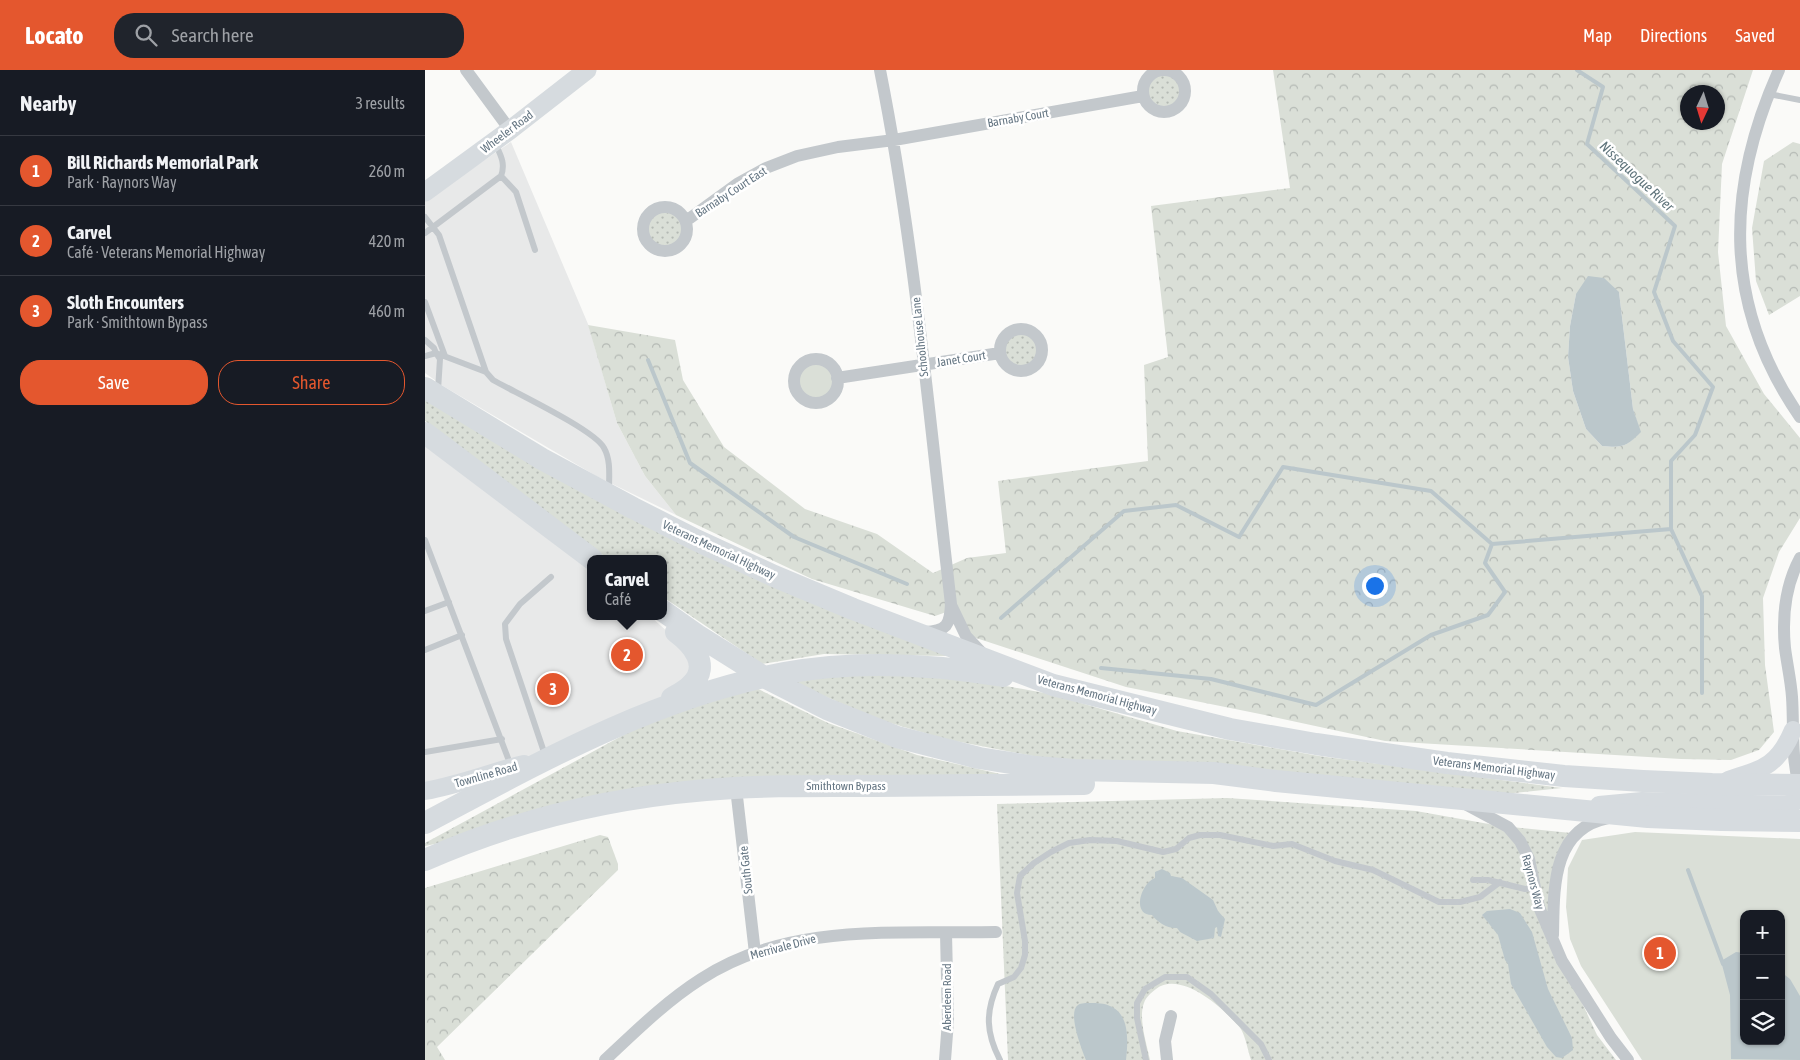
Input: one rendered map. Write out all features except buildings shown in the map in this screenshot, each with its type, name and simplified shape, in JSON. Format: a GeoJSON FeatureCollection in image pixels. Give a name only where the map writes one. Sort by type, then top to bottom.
{"type":"FeatureCollection","features":[{"type":"Feature","properties":{"kind":"highway","name":"Veterans Memorial Highway"},"geometry":{"type":"LineString","coordinates":[[431,392],[542,459],[609,496],[696,540],[774,576],[910,631],[1053,685],[1230,729],[1346,749],[1503,770],[1556,775],[1800,790]]}},
{"type":"Feature","properties":{"kind":"highway"},"geometry":{"type":"LineString","coordinates":[[427,435],[587,555]]}},
{"type":"Feature","properties":{"kind":"highway"},"geometry":{"type":"LineString","coordinates":[[667,614],[764,677],[827,709],[911,742],[998,761],[1054,769],[1103,772],[1214,773],[1276,781],[1627,815],[1703,820],[1800,821]]}},
{"type":"Feature","properties":{"kind":"highway"},"geometry":{"type":"LineString","coordinates":[[646,714],[692,685],[699,668],[698,655],[691,644],[660,620]]}},
{"type":"Feature","properties":{"kind":"highway"},"geometry":{"type":"LineString","coordinates":[[425,823],[595,735],[708,692],[764,677],[823,668],[891,666],[966,671],[1053,685]]}},
{"type":"Feature","properties":{"kind":"highway","name":"Smithtown Bypass"},"geometry":{"type":"LineString","coordinates":[[429,857],[512,828],[583,809],[655,796],[736,788],[1276,781]]}},
{"type":"Feature","properties":{"kind":"main road","name":"Wheeler Road"},"geometry":{"type":"LineString","coordinates":[[426,191],[510,130],[587,70]]}},
{"type":"Feature","properties":{"kind":"street"},"geometry":{"type":"LineString","coordinates":[[467,70],[510,130]]}},
{"type":"Feature","properties":{"kind":"street","name":"Schoolhouse Lane"},"geometry":{"type":"LineString","coordinates":[[880,70],[894,140],[914,282],[951,604],[949,623],[943,629],[927,632],[910,631]]}},
{"type":"Feature","properties":{"kind":"street"},"geometry":{"type":"LineString","coordinates":[[1779,70],[1753,141],[1744,185],[1740,234],[1742,272],[1749,311],[1761,348],[1776,380],[1800,417]]}},
{"type":"Feature","properties":{"kind":"street","name":"Barnaby Court"},"geometry":{"type":"LineString","coordinates":[[894,140],[1143,96]]}},
{"type":"Feature","properties":{"kind":"street","name":"Barnaby Court East"},"geometry":{"type":"LineString","coordinates":[[686,221],[737,184],[766,168],[797,156],[838,147],[894,140]]}},
{"type":"Feature","properties":{"kind":"street","name":"Janet Court"},"geometry":{"type":"LineString","coordinates":[[837,378],[999,353]]}},
{"type":"Feature","properties":{"kind":"street"},"geometry":{"type":"LineString","coordinates":[[1559,809],[1642,802],[1786,805],[1800,790],[1796,770],[1792,696],[1785,646],[1785,604],[1794,570],[1800,558]]}},
{"type":"Feature","properties":{"kind":"street","name":"Schoolhouse Lane"},"geometry":{"type":"LineString","coordinates":[[951,604],[966,636],[988,661]]}},
{"type":"Feature","properties":{"kind":"street"},"geometry":{"type":"LineString","coordinates":[[1712,784],[1757,771],[1769,765],[1784,749],[1793,730]]}},
{"type":"Feature","properties":{"kind":"street","name":"Townline Road"},"geometry":{"type":"LineString","coordinates":[[425,791],[547,759]]}},
{"type":"Feature","properties":{"kind":"street","name":"South Gate"},"geometry":{"type":"LineString","coordinates":[[736,788],[755,953]]}},
{"type":"Feature","properties":{"kind":"street","name":"Raynors Way"},"geometry":{"type":"LineString","coordinates":[[1455,798],[1501,822],[1514,833],[1529,859],[1539,907],[1561,961],[1628,1060]]}},
{"type":"Feature","properties":{"kind":"street","name":"Raynors Way"},"geometry":{"type":"LineString","coordinates":[[1552,940],[1555,876],[1564,852],[1574,836],[1586,826],[1602,820],[1627,815]]}},
{"type":"Feature","properties":{"kind":"street","name":"Merrivale Drive"},"geometry":{"type":"LineString","coordinates":[[605,1060],[669,1002],[701,979],[728,964],[755,953],[789,943],[857,934],[996,932]]}},
{"type":"Feature","properties":{"kind":"street","name":"Aberdeen Road"},"geometry":{"type":"LineString","coordinates":[[945,1060],[949,1021],[946,933]]}},
{"type":"Feature","properties":{"kind":"street"},"geometry":{"type":"LineString","coordinates":[[1167,1060],[1165,1041],[1171,1016]]}},
{"type":"Feature","properties":{"kind":"lane"},"geometry":{"type":"LineString","coordinates":[[1769,94],[1800,100]]}},
{"type":"Feature","properties":{"kind":"lane"},"geometry":{"type":"LineString","coordinates":[[425,233],[501,176],[504,162],[494,142]]}},
{"type":"Feature","properties":{"kind":"lane"},"geometry":{"type":"LineString","coordinates":[[501,176],[516,192],[535,250]]}},
{"type":"Feature","properties":{"kind":"lane"},"geometry":{"type":"LineString","coordinates":[[425,217],[439,236],[486,372],[493,380],[587,431],[604,446],[609,463],[609,496]]}},
{"type":"Feature","properties":{"kind":"lane"},"geometry":{"type":"LineString","coordinates":[[425,302],[445,356]]}},
{"type":"Feature","properties":{"kind":"lane"},"geometry":{"type":"LineString","coordinates":[[425,340],[434,348],[440,360],[431,392]]}},
{"type":"Feature","properties":{"kind":"lane"},"geometry":{"type":"LineString","coordinates":[[425,356],[436,353],[486,372]]}},
{"type":"Feature","properties":{"kind":"lane"},"geometry":{"type":"LineString","coordinates":[[425,540],[512,767]]}},
{"type":"Feature","properties":{"kind":"lane"},"geometry":{"type":"LineString","coordinates":[[547,759],[506,639],[505,624],[520,604],[551,577]]}},
{"type":"Feature","properties":{"kind":"lane"},"geometry":{"type":"LineString","coordinates":[[425,611],[449,602]]}},
{"type":"Feature","properties":{"kind":"lane"},"geometry":{"type":"LineString","coordinates":[[425,650],[462,635]]}},
{"type":"Feature","properties":{"kind":"lane"},"geometry":{"type":"LineString","coordinates":[[425,752],[502,739]]}},
{"type":"Feature","properties":{"kind":"lane"},"geometry":{"type":"LineString","coordinates":[[1000,1060],[992,1040],[989,1021],[990,1001],[998,984],[1014,977],[1021,968],[1025,956],[1025,941],[1017,893],[1020,876],[1034,863],[1069,843],[1090,840],[1117,841],[1163,852],[1176,850],[1189,838],[1201,835],[1220,835],[1273,846],[1292,844],[1335,861],[1373,870],[1439,902],[1461,902],[1480,897],[1500,882]]}},
{"type":"Feature","properties":{"kind":"lane"},"geometry":{"type":"LineString","coordinates":[[1473,880],[1500,882],[1525,890],[1535,888]]}},
{"type":"Feature","properties":{"kind":"lane"},"geometry":{"type":"LineString","coordinates":[[1145,1060],[1137,1018],[1137,1003],[1145,989],[1165,977],[1187,977],[1211,994],[1261,1044],[1269,1060]]}},
{"type":"Feature","properties":{"kind":"shaded area"},"geometry":{"type":"Polygon","coordinates":[[[511,142],[588,324],[617,423],[645,476],[676,515],[598,477],[443,386],[425,373],[425,187],[432,196],[511,142]]]}},
{"type":"Feature","properties":{"kind":"shaded area"},"geometry":{"type":"Polygon","coordinates":[[[1588,276],[1604,278],[1619,292],[1633,409],[1641,432],[1627,444],[1614,447],[1602,446],[1586,429],[1573,391],[1568,357],[1570,326],[1576,294],[1588,276]]]}},
{"type":"Feature","properties":{"kind":"shaded area"},"geometry":{"type":"Polygon","coordinates":[[[425,446],[587,567],[587,620],[654,620],[690,652],[693,677],[632,718],[499,768],[425,783],[425,446]]]}},
{"type":"Feature","properties":{"kind":"shaded area"},"geometry":{"type":"Polygon","coordinates":[[[1162,869],[1170,873],[1171,876],[1182,878],[1213,900],[1218,911],[1225,919],[1221,937],[1218,936],[1217,927],[1215,928],[1214,938],[1197,941],[1180,932],[1177,928],[1163,925],[1152,915],[1146,914],[1142,910],[1140,898],[1142,892],[1150,881],[1155,878],[1155,872],[1162,869]]]}},
{"type":"Feature","properties":{"kind":"shaded area"},"geometry":{"type":"Polygon","coordinates":[[[1510,909],[1520,913],[1532,932],[1548,989],[1572,1038],[1573,1050],[1562,1058],[1556,1057],[1547,1047],[1511,984],[1508,964],[1505,960],[1498,935],[1482,915],[1487,911],[1510,909]]]}},
{"type":"Feature","properties":{"kind":"shaded area"},"geometry":{"type":"Polygon","coordinates":[[[1736,952],[1740,952],[1740,1045],[1785,1045],[1785,975],[1790,979],[1800,996],[1800,1060],[1731,1059],[1730,995],[1721,961],[1736,952]]]}},
{"type":"Feature","properties":{"kind":"shaded area"},"geometry":{"type":"Polygon","coordinates":[[[1090,1003],[1108,1005],[1117,1010],[1121,1015],[1127,1037],[1126,1060],[1086,1060],[1076,1031],[1074,1015],[1078,1005],[1090,1003]]]}},
{"type":"Feature","properties":{"kind":"green space"},"geometry":{"type":"Polygon","coordinates":[[[1273,70],[1753,70],[1722,164],[1718,252],[1726,326],[1764,394],[1800,438],[1800,518],[1779,552],[1763,598],[1765,665],[1774,732],[1759,750],[1731,760],[1681,759],[1385,741],[1126,687],[973,637],[955,609],[935,616],[812,579],[676,515],[645,476],[617,423],[588,325],[675,340],[683,380],[724,447],[805,509],[877,534],[933,573],[967,558],[1006,553],[998,481],[1148,461],[1144,365],[1168,357],[1151,206],[1290,188],[1273,70]],[[1619,292],[1576,294],[1570,326],[1568,357],[1573,391],[1586,429],[1602,446],[1614,447],[1627,444],[1640,432],[1633,409],[1619,292]]]}},
{"type":"Feature","properties":{"kind":"green space"},"geometry":{"type":"Polygon","coordinates":[[[1164,74],[1176,79],[1181,91],[1176,103],[1164,108],[1152,103],[1147,91],[1152,79],[1164,74]]]}},
{"type":"Feature","properties":{"kind":"green space"},"geometry":{"type":"Polygon","coordinates":[[[1793,142],[1800,144],[1800,296],[1769,315],[1756,281],[1752,228],[1764,161],[1793,142]]]}},
{"type":"Feature","properties":{"kind":"green space"},"geometry":{"type":"Polygon","coordinates":[[[665,210],[672,211],[678,215],[682,221],[682,235],[678,241],[672,245],[665,246],[658,245],[652,241],[648,235],[647,228],[648,221],[652,215],[658,211],[665,210]]]}},
{"type":"Feature","properties":{"kind":"green space"},"geometry":{"type":"Polygon","coordinates":[[[1020,333],[1032,338],[1037,350],[1032,362],[1020,367],[1008,362],[1003,350],[1008,338],[1020,333]]]}},
{"type":"Feature","properties":{"kind":"green space"},"geometry":{"type":"Polygon","coordinates":[[[816,363],[823,364],[829,368],[833,374],[833,388],[829,394],[823,398],[816,399],[809,398],[803,394],[799,388],[798,381],[799,374],[803,368],[809,364],[816,363]]]}},
{"type":"Feature","properties":{"kind":"green space"},"geometry":{"type":"Polygon","coordinates":[[[425,400],[947,656],[824,654],[762,664],[667,600],[667,555],[603,555],[425,421],[425,400]]]}},
{"type":"Feature","properties":{"kind":"green space"},"geometry":{"type":"Polygon","coordinates":[[[880,674],[979,681],[1050,694],[1177,731],[1319,756],[1562,788],[1514,793],[1479,793],[1038,757],[945,739],[880,720],[787,680],[880,674]]]}},
{"type":"Feature","properties":{"kind":"green space"},"geometry":{"type":"Polygon","coordinates":[[[754,687],[828,723],[917,755],[1009,776],[739,781],[425,846],[425,843],[651,720],[754,687]]]}},
{"type":"Feature","properties":{"kind":"green space"},"geometry":{"type":"Polygon","coordinates":[[[1227,798],[1416,811],[1500,826],[1519,847],[1538,908],[1597,1035],[1616,1060],[1251,1060],[1242,1031],[1229,1016],[1195,990],[1175,984],[1165,985],[1156,989],[1147,997],[1142,1009],[1142,1024],[1150,1060],[1008,1060],[997,804],[1227,798]]]}},
{"type":"Feature","properties":{"kind":"green space"},"geometry":{"type":"Polygon","coordinates":[[[1512,827],[1571,833],[1549,920],[1512,827]]]}},
{"type":"Feature","properties":{"kind":"green space"},"geometry":{"type":"Polygon","coordinates":[[[1635,832],[1800,839],[1800,1060],[1642,1060],[1581,966],[1570,939],[1566,907],[1568,868],[1582,840],[1635,832]]]}},
{"type":"Feature","properties":{"kind":"green space"},"geometry":{"type":"Polygon","coordinates":[[[600,835],[608,837],[618,864],[618,870],[437,1047],[445,1060],[425,1060],[425,888],[600,835]]]}},
{"type":"Feature","properties":{"kind":"waterway","name":"Nissequogue River"},"geometry":{"type":"LineString","coordinates":[[1577,70],[1603,87],[1587,144],[1675,226],[1654,292],[1673,341],[1713,387],[1695,435],[1671,461],[1671,529],[1702,596],[1702,693]]}},
{"type":"Feature","properties":{"kind":"waterway"},"geometry":{"type":"LineString","coordinates":[[648,360],[690,463],[794,537],[907,584]]}},
{"type":"Feature","properties":{"kind":"waterway"},"geometry":{"type":"LineString","coordinates":[[1001,618],[1124,511],[1176,505],[1239,537],[1283,467],[1431,491],[1492,544],[1671,529]]}},
{"type":"Feature","properties":{"kind":"waterway"},"geometry":{"type":"LineString","coordinates":[[1101,668],[1211,679],[1316,705],[1431,635],[1488,615],[1505,592],[1485,563],[1492,544]]}},
{"type":"Feature","properties":{"kind":"waterway"},"geometry":{"type":"LineString","coordinates":[[1688,870],[1723,964]]}},
{"type":"Feature","properties":{"kind":"place","name":"Carvel"},"geometry":{"type":"Point","coordinates":[627,655]}},
{"type":"Feature","properties":{"kind":"place","name":"Sloth Encounters"},"geometry":{"type":"Point","coordinates":[553,689]}},
{"type":"Feature","properties":{"kind":"place","name":"Bill Richards Memorial Park"},"geometry":{"type":"Point","coordinates":[1660,953]}}]}
